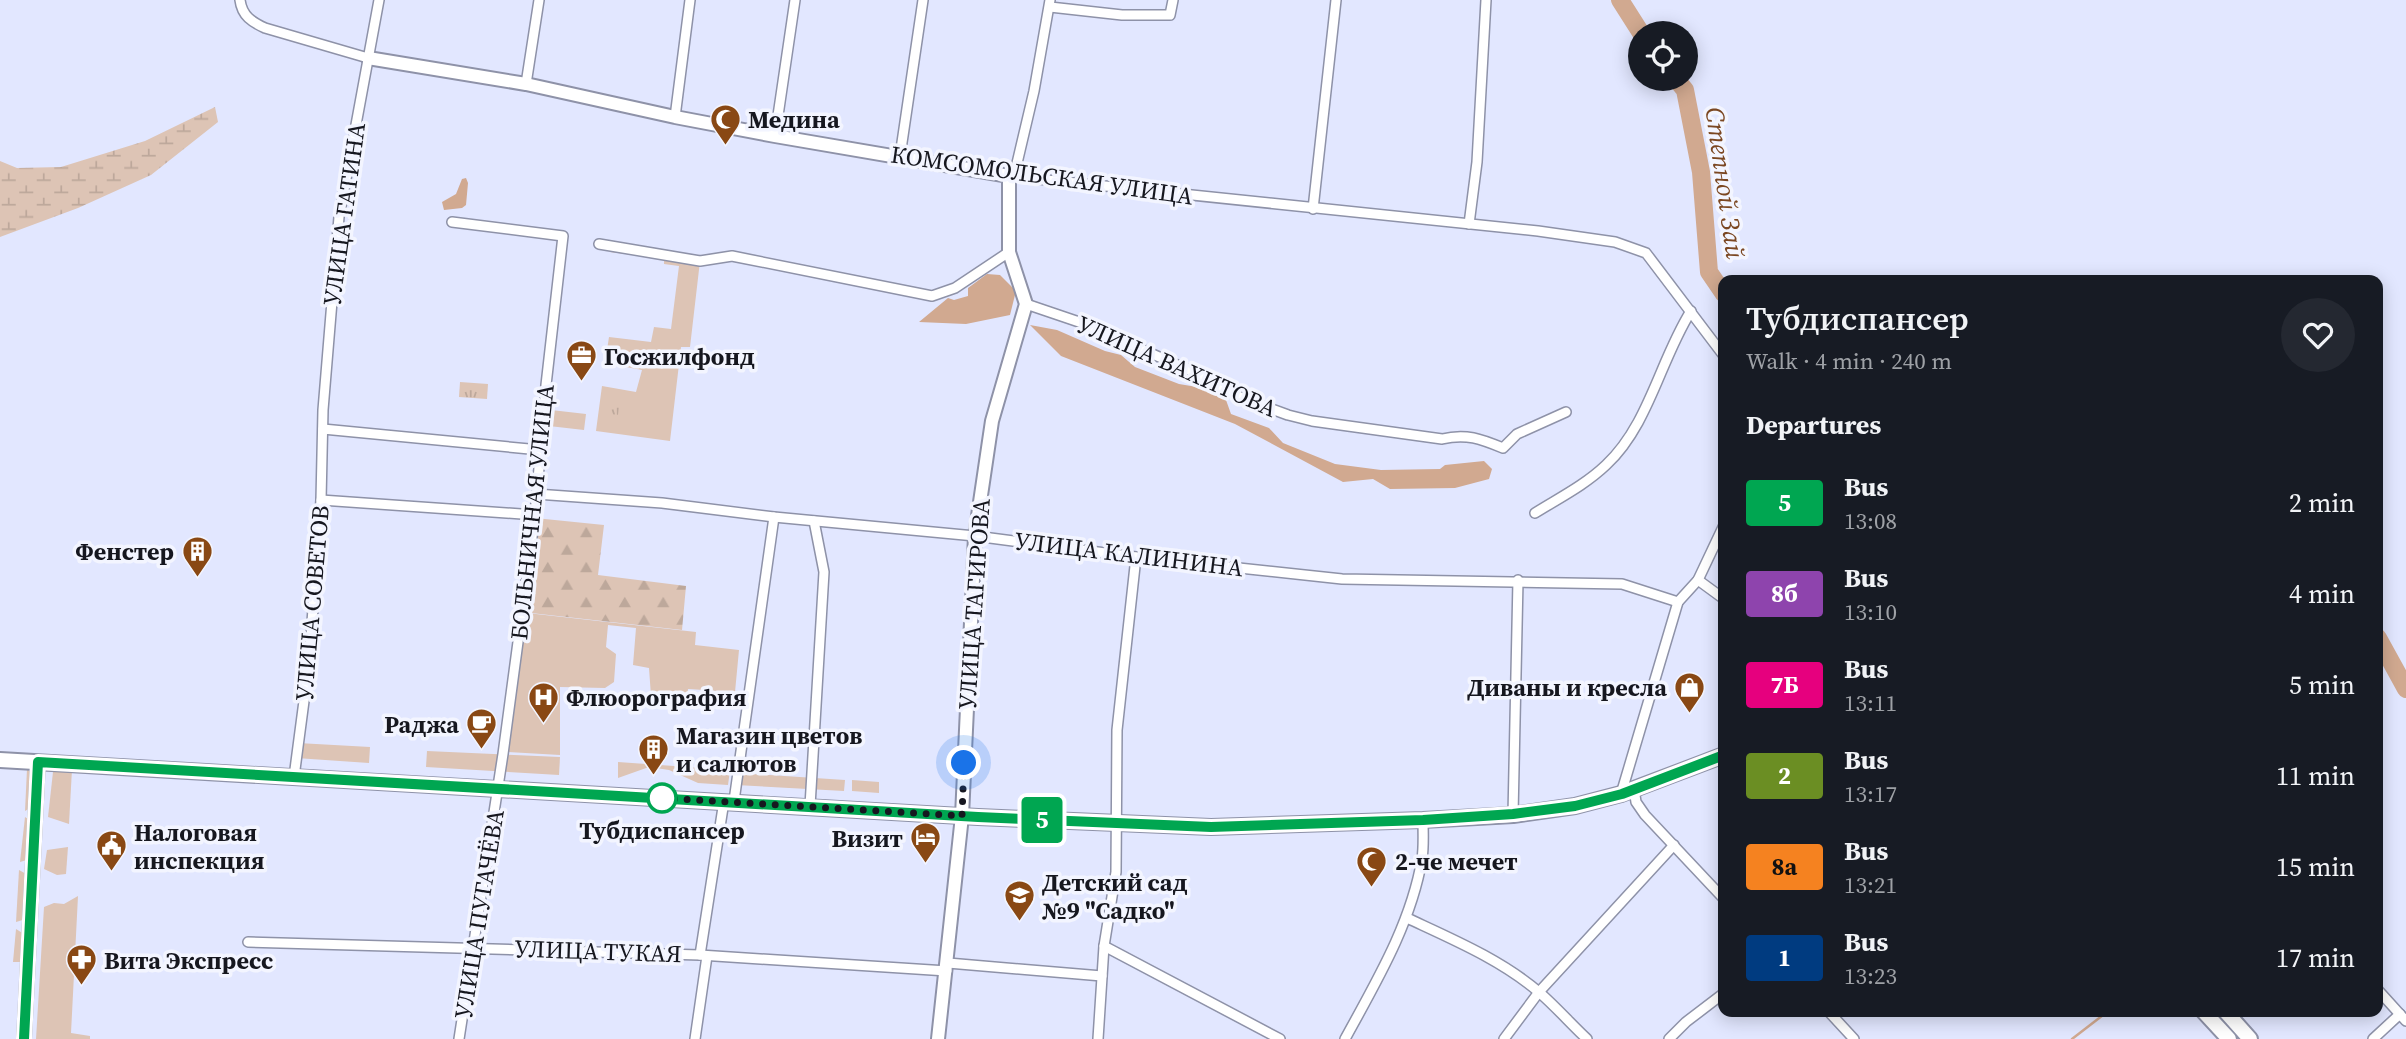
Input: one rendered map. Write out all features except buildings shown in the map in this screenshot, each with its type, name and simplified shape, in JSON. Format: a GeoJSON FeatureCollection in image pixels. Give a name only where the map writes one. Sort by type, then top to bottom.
{"type":"FeatureCollection","features":[{"type":"Feature","properties":{"kind":"main road"},"geometry":{"type":"LineString","coordinates":[[0,760],[962,816],[1211,827],[1423,820],[1513,814],[1575,806],[1628,791],[1718,757]]}},
{"type":"Feature","properties":{"kind":"main road"},"geometry":{"type":"LineString","coordinates":[[1692,768],[1718,762]]}},
{"type":"Feature","properties":{"kind":"main road"},"geometry":{"type":"LineString","coordinates":[[2209,1017],[2229,1039]]}},
{"type":"Feature","properties":{"kind":"main road"},"geometry":{"type":"LineString","coordinates":[[2230,1017],[2250,1039]]}},
{"type":"Feature","properties":{"kind":"street"},"geometry":{"type":"LineString","coordinates":[[240,0],[249,21],[368,58]]}},
{"type":"Feature","properties":{"kind":"street","name":"УЛИЦА ГАТИНА"},"geometry":{"type":"LineString","coordinates":[[323,429],[340,217],[379,0]]}},
{"type":"Feature","properties":{"kind":"street"},"geometry":{"type":"LineString","coordinates":[[526,84],[539,0]]}},
{"type":"Feature","properties":{"kind":"street"},"geometry":{"type":"LineString","coordinates":[[676,117],[690,0]]}},
{"type":"Feature","properties":{"kind":"street"},"geometry":{"type":"LineString","coordinates":[[775,136],[796,0]]}},
{"type":"Feature","properties":{"kind":"street"},"geometry":{"type":"LineString","coordinates":[[900,156],[923,0]]}},
{"type":"Feature","properties":{"kind":"street"},"geometry":{"type":"LineString","coordinates":[[1026,304],[1009,252],[1011,176],[1034,91],[1050,4],[1122,15],[1170,15],[1173,0]]}},
{"type":"Feature","properties":{"kind":"street"},"geometry":{"type":"LineString","coordinates":[[1313,209],[1336,0]]}},
{"type":"Feature","properties":{"kind":"street"},"geometry":{"type":"LineString","coordinates":[[1469,224],[1477,162],[1486,0]]}},
{"type":"Feature","properties":{"kind":"street","name":"КОМСОМОЛЬСКАЯ УЛИЦА"},"geometry":{"type":"LineString","coordinates":[[368,58],[526,84],[775,136],[1011,176],[1615,242],[1646,253],[1718,348]]}},
{"type":"Feature","properties":{"kind":"street","name":"БОЛЬНИЧНАЯ УЛИЦА"},"geometry":{"type":"LineString","coordinates":[[452,222],[563,236],[535,515],[498,788]]}},
{"type":"Feature","properties":{"kind":"street"},"geometry":{"type":"LineString","coordinates":[[599,244],[700,261],[732,256],[932,296],[955,288],[1009,252]]}},
{"type":"Feature","properties":{"kind":"street","name":"УЛИЦА ВАХИТОВА"},"geometry":{"type":"LineString","coordinates":[[1026,304],[1082,323],[1191,371],[1242,398],[1312,421],[1442,439],[1456,436],[1475,437],[1503,448],[1517,434],[1566,412]]}},
{"type":"Feature","properties":{"kind":"street","name":"УЛИЦА ТАГИРОВА"},"geometry":{"type":"LineString","coordinates":[[938,1039],[962,816],[975,536],[992,421],[1026,304]]}},
{"type":"Feature","properties":{"kind":"street"},"geometry":{"type":"LineString","coordinates":[[1535,513],[1585,483],[1608,463],[1631,434],[1678,332],[1691,311]]}},
{"type":"Feature","properties":{"kind":"street"},"geometry":{"type":"LineString","coordinates":[[323,429],[540,450]]}},
{"type":"Feature","properties":{"kind":"street","name":"УЛИЦА СОВЕТОВ"},"geometry":{"type":"LineString","coordinates":[[294,777],[309,663],[321,500],[323,429]]}},
{"type":"Feature","properties":{"kind":"street","name":"УЛИЦА КАЛИНИНА"},"geometry":{"type":"LineString","coordinates":[[536,494],[662,502],[774,517],[975,536],[1136,557],[1342,579],[1518,580],[1622,584],[1678,602]]}},
{"type":"Feature","properties":{"kind":"street"},"geometry":{"type":"LineString","coordinates":[[321,500],[535,515]]}},
{"type":"Feature","properties":{"kind":"street"},"geometry":{"type":"LineString","coordinates":[[695,1039],[703,956],[774,517]]}},
{"type":"Feature","properties":{"kind":"street"},"geometry":{"type":"LineString","coordinates":[[810,806],[824,572],[814,521]]}},
{"type":"Feature","properties":{"kind":"street"},"geometry":{"type":"LineString","coordinates":[[1718,538],[1698,580],[1678,602],[1628,791],[1640,810],[1718,893]]}},
{"type":"Feature","properties":{"kind":"street"},"geometry":{"type":"LineString","coordinates":[[1098,1039],[1104,946],[1116,872],[1117,730],[1136,557]]}},
{"type":"Feature","properties":{"kind":"street"},"geometry":{"type":"LineString","coordinates":[[1513,814],[1518,580]]}},
{"type":"Feature","properties":{"kind":"street"},"geometry":{"type":"LineString","coordinates":[[1698,580],[1718,595]]}},
{"type":"Feature","properties":{"kind":"street"},"geometry":{"type":"LineString","coordinates":[[24,1039],[38,762]]}},
{"type":"Feature","properties":{"kind":"street","name":"УЛИЦА ПУГАЧЁВА"},"geometry":{"type":"LineString","coordinates":[[459,1039],[498,788]]}},
{"type":"Feature","properties":{"kind":"street"},"geometry":{"type":"LineString","coordinates":[[1345,1039],[1406,918],[1422,858],[1423,820]]}},
{"type":"Feature","properties":{"kind":"street"},"geometry":{"type":"LineString","coordinates":[[1504,1039],[1539,992],[1674,845]]}},
{"type":"Feature","properties":{"kind":"street"},"geometry":{"type":"LineString","coordinates":[[1406,918],[1505,968],[1539,992],[1587,1039]]}},
{"type":"Feature","properties":{"kind":"street","name":"УЛИЦА ТУКАЯ"},"geometry":{"type":"LineString","coordinates":[[248,942],[472,946],[1102,976]]}},
{"type":"Feature","properties":{"kind":"street"},"geometry":{"type":"LineString","coordinates":[[1104,946],[1280,1039]]}},
{"type":"Feature","properties":{"kind":"street"},"geometry":{"type":"LineString","coordinates":[[2373,1039],[2403,1018],[2383,995]]}},
{"type":"Feature","properties":{"kind":"street"},"geometry":{"type":"LineString","coordinates":[[1669,1039],[1718,998]]}},
{"type":"Feature","properties":{"kind":"street"},"geometry":{"type":"LineString","coordinates":[[1834,1017],[1854,1039]]}},
{"type":"Feature","properties":{"kind":"green space"},"geometry":{"type":"Polygon","coordinates":[[[215,107],[218,122],[151,175],[78,208],[0,237],[0,161],[17,168],[61,167],[145,141],[215,107]]]}},
{"type":"Feature","properties":{"kind":"green space"},"geometry":{"type":"Polygon","coordinates":[[[611,246],[700,261],[690,347],[681,347],[670,441],[596,431],[602,386],[636,392],[642,370],[605,363],[609,337],[651,342],[654,327],[671,329],[679,266],[664,264],[664,259],[610,252],[611,246]]]}},
{"type":"Feature","properties":{"kind":"green space"},"geometry":{"type":"Polygon","coordinates":[[[612,348],[628,351],[626,364],[610,361],[612,348]]]}},
{"type":"Feature","properties":{"kind":"green space"},"geometry":{"type":"Polygon","coordinates":[[[460,382],[488,384],[487,399],[459,397],[460,382]]]}},
{"type":"Feature","properties":{"kind":"green space"},"geometry":{"type":"Polygon","coordinates":[[[605,391],[621,393],[618,415],[602,413],[605,391]]]}},
{"type":"Feature","properties":{"kind":"green space"},"geometry":{"type":"Polygon","coordinates":[[[551,410],[586,414],[584,430],[549,426],[551,410]]]}},
{"type":"Feature","properties":{"kind":"green space"},"geometry":{"type":"Polygon","coordinates":[[[535,518],[604,525],[598,575],[686,586],[682,630],[522,612],[535,518]]]}},
{"type":"Feature","properties":{"kind":"green space"},"geometry":{"type":"Polygon","coordinates":[[[527,613],[696,632],[695,645],[739,650],[735,692],[688,689],[687,697],[651,696],[649,668],[633,665],[636,628],[608,625],[606,647],[616,654],[614,682],[605,688],[560,687],[560,755],[506,752],[527,613]]]}},
{"type":"Feature","properties":{"kind":"green space"},"geometry":{"type":"Polygon","coordinates":[[[298,743],[370,747],[369,763],[296,758],[298,743]]]}},
{"type":"Feature","properties":{"kind":"green space"},"geometry":{"type":"Polygon","coordinates":[[[427,751],[560,757],[559,775],[426,767],[427,751]]]}},
{"type":"Feature","properties":{"kind":"green space"},"geometry":{"type":"Polygon","coordinates":[[[618,762],[730,770],[728,785],[698,783],[669,770],[649,767],[618,778],[618,762]]]}},
{"type":"Feature","properties":{"kind":"green space"},"geometry":{"type":"Polygon","coordinates":[[[27,769],[32,773],[32,807],[25,811],[27,769]]]}},
{"type":"Feature","properties":{"kind":"green space"},"geometry":{"type":"Polygon","coordinates":[[[72,769],[69,824],[48,817],[53,772],[72,769]]]}},
{"type":"Feature","properties":{"kind":"green space"},"geometry":{"type":"Polygon","coordinates":[[[738,773],[845,780],[844,791],[736,785],[738,773]]]}},
{"type":"Feature","properties":{"kind":"green space"},"geometry":{"type":"Polygon","coordinates":[[[852,780],[879,782],[879,793],[852,791],[852,780]]]}},
{"type":"Feature","properties":{"kind":"green space"},"geometry":{"type":"Polygon","coordinates":[[[25,817],[31,821],[30,859],[20,862],[25,817]]]}},
{"type":"Feature","properties":{"kind":"green space"},"geometry":{"type":"Polygon","coordinates":[[[68,847],[66,874],[57,875],[44,869],[47,850],[68,847]]]}},
{"type":"Feature","properties":{"kind":"green space"},"geometry":{"type":"Polygon","coordinates":[[[19,870],[28,875],[26,919],[16,922],[19,870]]]}},
{"type":"Feature","properties":{"kind":"green space"},"geometry":{"type":"Polygon","coordinates":[[[78,896],[71,1033],[90,1036],[90,1039],[36,1039],[44,907],[54,903],[64,904],[78,896]]]}},
{"type":"Feature","properties":{"kind":"green space"},"geometry":{"type":"Polygon","coordinates":[[[16,929],[24,934],[22,962],[13,962],[16,929]]]}},
{"type":"Feature","properties":{"kind":"shaded area"},"geometry":{"type":"Polygon","coordinates":[[[466,178],[466,205],[444,210],[442,202],[456,194],[462,179],[466,178]]]}},
{"type":"Feature","properties":{"kind":"shaded area"},"geometry":{"type":"Polygon","coordinates":[[[987,274],[1000,275],[1016,291],[1010,315],[966,324],[919,322],[948,298],[954,300],[968,296],[968,288],[987,274]]]}},
{"type":"Feature","properties":{"kind":"shaded area"},"geometry":{"type":"Polygon","coordinates":[[[1030,325],[1057,330],[1121,355],[1135,367],[1179,384],[1203,388],[1226,400],[1231,414],[1269,428],[1283,443],[1335,464],[1381,470],[1440,469],[1445,465],[1484,461],[1492,469],[1489,479],[1455,488],[1390,489],[1373,479],[1343,482],[1235,424],[1061,356],[1030,325]]]}},
{"type":"Feature","properties":{"kind":"waterway","name":"Степной Зай"},"geometry":{"type":"LineString","coordinates":[[1620,0],[1633,21]]}},
{"type":"Feature","properties":{"kind":"waterway","name":"Степной Зай"},"geometry":{"type":"LineString","coordinates":[[1685,91],[1701,172],[1709,272],[1718,285]]}},
{"type":"Feature","properties":{"kind":"waterway","name":"Степной Зай"},"geometry":{"type":"LineString","coordinates":[[2383,647],[2406,689]]}},
{"type":"Feature","properties":{"kind":"waterway"},"geometry":{"type":"LineString","coordinates":[[2072,1039],[2101,1017]]}},
{"type":"Feature","properties":{"kind":"bus line","name":"5"},"geometry":{"type":"LineString","coordinates":[[24,1039],[38,762],[978,817],[1211,827],[1423,820],[1513,814],[1575,806],[1622,794],[1718,757]]}},
{"type":"Feature","properties":{"kind":"place","name":"Медина"},"geometry":{"type":"Point","coordinates":[725,146]}},
{"type":"Feature","properties":{"kind":"place","name":"Госжилфонд"},"geometry":{"type":"Point","coordinates":[581,383]}},
{"type":"Feature","properties":{"kind":"place","name":"Фенстер"},"geometry":{"type":"Point","coordinates":[197,578]}},
{"type":"Feature","properties":{"kind":"place","name":"Диваны и кресла"},"geometry":{"type":"Point","coordinates":[1690,714]}},
{"type":"Feature","properties":{"kind":"place","name":"Флюорография"},"geometry":{"type":"Point","coordinates":[543,724]}},
{"type":"Feature","properties":{"kind":"place","name":"Раджа"},"geometry":{"type":"Point","coordinates":[482,751]}},
{"type":"Feature","properties":{"kind":"place","name":"Магазин цветов и салютов"},"geometry":{"type":"Point","coordinates":[653,776]}},
{"type":"Feature","properties":{"kind":"place","name":"Тубдиспансер"},"geometry":{"type":"Point","coordinates":[662,798]}},
{"type":"Feature","properties":{"kind":"place","name":"Визит"},"geometry":{"type":"Point","coordinates":[926,865]}},
{"type":"Feature","properties":{"kind":"place","name":"Налоговая инспекция"},"geometry":{"type":"Point","coordinates":[111,873]}},
{"type":"Feature","properties":{"kind":"place","name":"2-че мечет"},"geometry":{"type":"Point","coordinates":[1372,888]}},
{"type":"Feature","properties":{"kind":"place","name":"Детский сад №9 \"Садко\""},"geometry":{"type":"Point","coordinates":[1019,923]}},
{"type":"Feature","properties":{"kind":"place","name":"Вита Экспресс"},"geometry":{"type":"Point","coordinates":[81,987]}},
{"type":"Feature","properties":{"kind":"route"},"geometry":{"type":"LineString","coordinates":[[662,798],[962,816],[964,763]]}}]}
